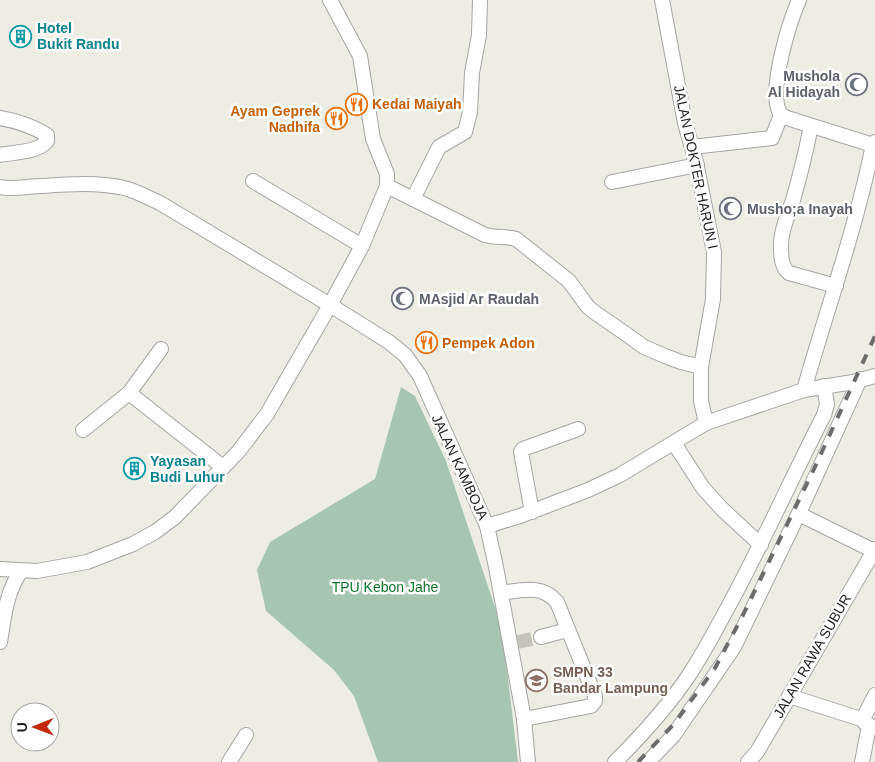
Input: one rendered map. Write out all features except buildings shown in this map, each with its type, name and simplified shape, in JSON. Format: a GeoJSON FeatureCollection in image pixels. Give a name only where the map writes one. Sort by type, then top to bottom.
{"type":"FeatureCollection","features":[{"type":"Feature","properties":{"kind":"street"},"geometry":{"type":"LineString","coordinates":[[0,569],[37,570],[87,562],[133,544],[155,532],[175,517],[238,452],[267,414],[362,246],[387,186],[387,174],[373,139],[360,56],[330,0]]}},
{"type":"Feature","properties":{"kind":"street"},"geometry":{"type":"LineString","coordinates":[[413,199],[439,147],[465,132],[470,112],[472,73],[479,35],[480,0]]}},
{"type":"Feature","properties":{"kind":"street","name":"JALAN DOKTER HARUN I"},"geometry":{"type":"LineString","coordinates":[[662,0],[685,123],[697,165],[709,222],[714,259],[713,299],[701,367],[701,401],[706,423]]}},
{"type":"Feature","properties":{"kind":"street"},"geometry":{"type":"LineString","coordinates":[[799,0],[782,53],[777,101],[778,110],[782,115],[811,126],[874,144],[866,181],[804,390]]}},
{"type":"Feature","properties":{"kind":"street"},"geometry":{"type":"LineString","coordinates":[[692,147],[772,138],[782,115]]}},
{"type":"Feature","properties":{"kind":"street"},"geometry":{"type":"LineString","coordinates":[[0,118],[20,122],[40,131],[47,135],[47,141],[43,146],[34,149],[0,155]]}},
{"type":"Feature","properties":{"kind":"street"},"geometry":{"type":"LineString","coordinates":[[811,126],[783,230],[782,258],[785,270],[789,273],[836,286]]}},
{"type":"Feature","properties":{"kind":"street"},"geometry":{"type":"LineString","coordinates":[[612,182],[697,165]]}},
{"type":"Feature","properties":{"kind":"street"},"geometry":{"type":"LineString","coordinates":[[253,181],[362,246]]}},
{"type":"Feature","properties":{"kind":"street","name":"JALAN KAMBOJA"},"geometry":{"type":"LineString","coordinates":[[0,187],[96,185],[123,188],[134,192],[160,203],[330,305],[389,342],[409,360],[420,376],[487,526],[501,593],[514,642],[528,762]]}},
{"type":"Feature","properties":{"kind":"street"},"geometry":{"type":"LineString","coordinates":[[387,186],[485,235],[516,239],[568,281],[597,314],[644,347],[682,362],[701,367]]}},
{"type":"Feature","properties":{"kind":"street"},"geometry":{"type":"LineString","coordinates":[[83,430],[129,393],[161,349]]}},
{"type":"Feature","properties":{"kind":"street"},"geometry":{"type":"LineString","coordinates":[[487,526],[532,512],[620,475],[706,423],[804,390],[875,376]]}},
{"type":"Feature","properties":{"kind":"street"},"geometry":{"type":"LineString","coordinates":[[648,762],[673,736],[734,647],[799,513],[860,379]]}},
{"type":"Feature","properties":{"kind":"street"},"geometry":{"type":"LineString","coordinates":[[615,762],[652,724],[689,675],[717,628],[761,545],[824,415],[827,404],[824,386]]}},
{"type":"Feature","properties":{"kind":"street"},"geometry":{"type":"LineString","coordinates":[[129,393],[223,467]]}},
{"type":"Feature","properties":{"kind":"street"},"geometry":{"type":"LineString","coordinates":[[532,512],[521,452],[523,449],[578,429]]}},
{"type":"Feature","properties":{"kind":"street"},"geometry":{"type":"LineString","coordinates":[[674,443],[702,488],[761,545]]}},
{"type":"Feature","properties":{"kind":"street"},"geometry":{"type":"LineString","coordinates":[[805,517],[874,550]]}},
{"type":"Feature","properties":{"kind":"street","name":"JALAN RAWA SUBUR"},"geometry":{"type":"LineString","coordinates":[[748,762],[757,752],[874,550]]}},
{"type":"Feature","properties":{"kind":"street"},"geometry":{"type":"LineString","coordinates":[[0,642],[10,591],[14,580],[21,571]]}},
{"type":"Feature","properties":{"kind":"street"},"geometry":{"type":"LineString","coordinates":[[501,593],[534,589],[552,596],[557,602],[595,696],[593,704],[524,719]]}},
{"type":"Feature","properties":{"kind":"street"},"geometry":{"type":"LineString","coordinates":[[541,637],[567,630]]}},
{"type":"Feature","properties":{"kind":"street"},"geometry":{"type":"LineString","coordinates":[[862,762],[875,695]]}},
{"type":"Feature","properties":{"kind":"street"},"geometry":{"type":"LineString","coordinates":[[789,696],[870,725]]}},
{"type":"Feature","properties":{"kind":"street"},"geometry":{"type":"LineString","coordinates":[[229,762],[246,735]]}},
{"type":"Feature","properties":{"kind":"green space","name":"TPU Kebon Jahe"},"geometry":{"type":"Polygon","coordinates":[[[401,387],[415,396],[446,461],[502,628],[518,762],[378,762],[354,696],[334,670],[266,611],[257,570],[270,542],[375,479],[401,387]]]}},
{"type":"Feature","properties":{"kind":"tunnel"},"geometry":{"type":"LineString","coordinates":[[518,642],[541,637]]}},
{"type":"Feature","properties":{"kind":"railway"},"geometry":{"type":"LineString","coordinates":[[638,762],[674,724],[715,668],[814,469],[875,336]]}},
{"type":"Feature","properties":{"kind":"place","name":"Hotel Bukit Randu"},"geometry":{"type":"Point","coordinates":[21,36]}},
{"type":"Feature","properties":{"kind":"place","name":"Mushola Al Hidayah"},"geometry":{"type":"Point","coordinates":[856,84]}},
{"type":"Feature","properties":{"kind":"place","name":"Kedai Maiyah"},"geometry":{"type":"Point","coordinates":[356,104]}},
{"type":"Feature","properties":{"kind":"place","name":"Ayam Geprek Nadhifa"},"geometry":{"type":"Point","coordinates":[336,119]}},
{"type":"Feature","properties":{"kind":"place","name":"Musho;a Inayah"},"geometry":{"type":"Point","coordinates":[731,209]}},
{"type":"Feature","properties":{"kind":"place","name":"MAsjid Ar Raudah"},"geometry":{"type":"Point","coordinates":[403,299]}},
{"type":"Feature","properties":{"kind":"place","name":"Pempek Adon"},"geometry":{"type":"Point","coordinates":[426,343]}},
{"type":"Feature","properties":{"kind":"place","name":"Yayasan Budi Luhur"},"geometry":{"type":"Point","coordinates":[134,469]}},
{"type":"Feature","properties":{"kind":"place","name":"SMPN 33 Bandar Lampung"},"geometry":{"type":"Point","coordinates":[537,680]}}]}
